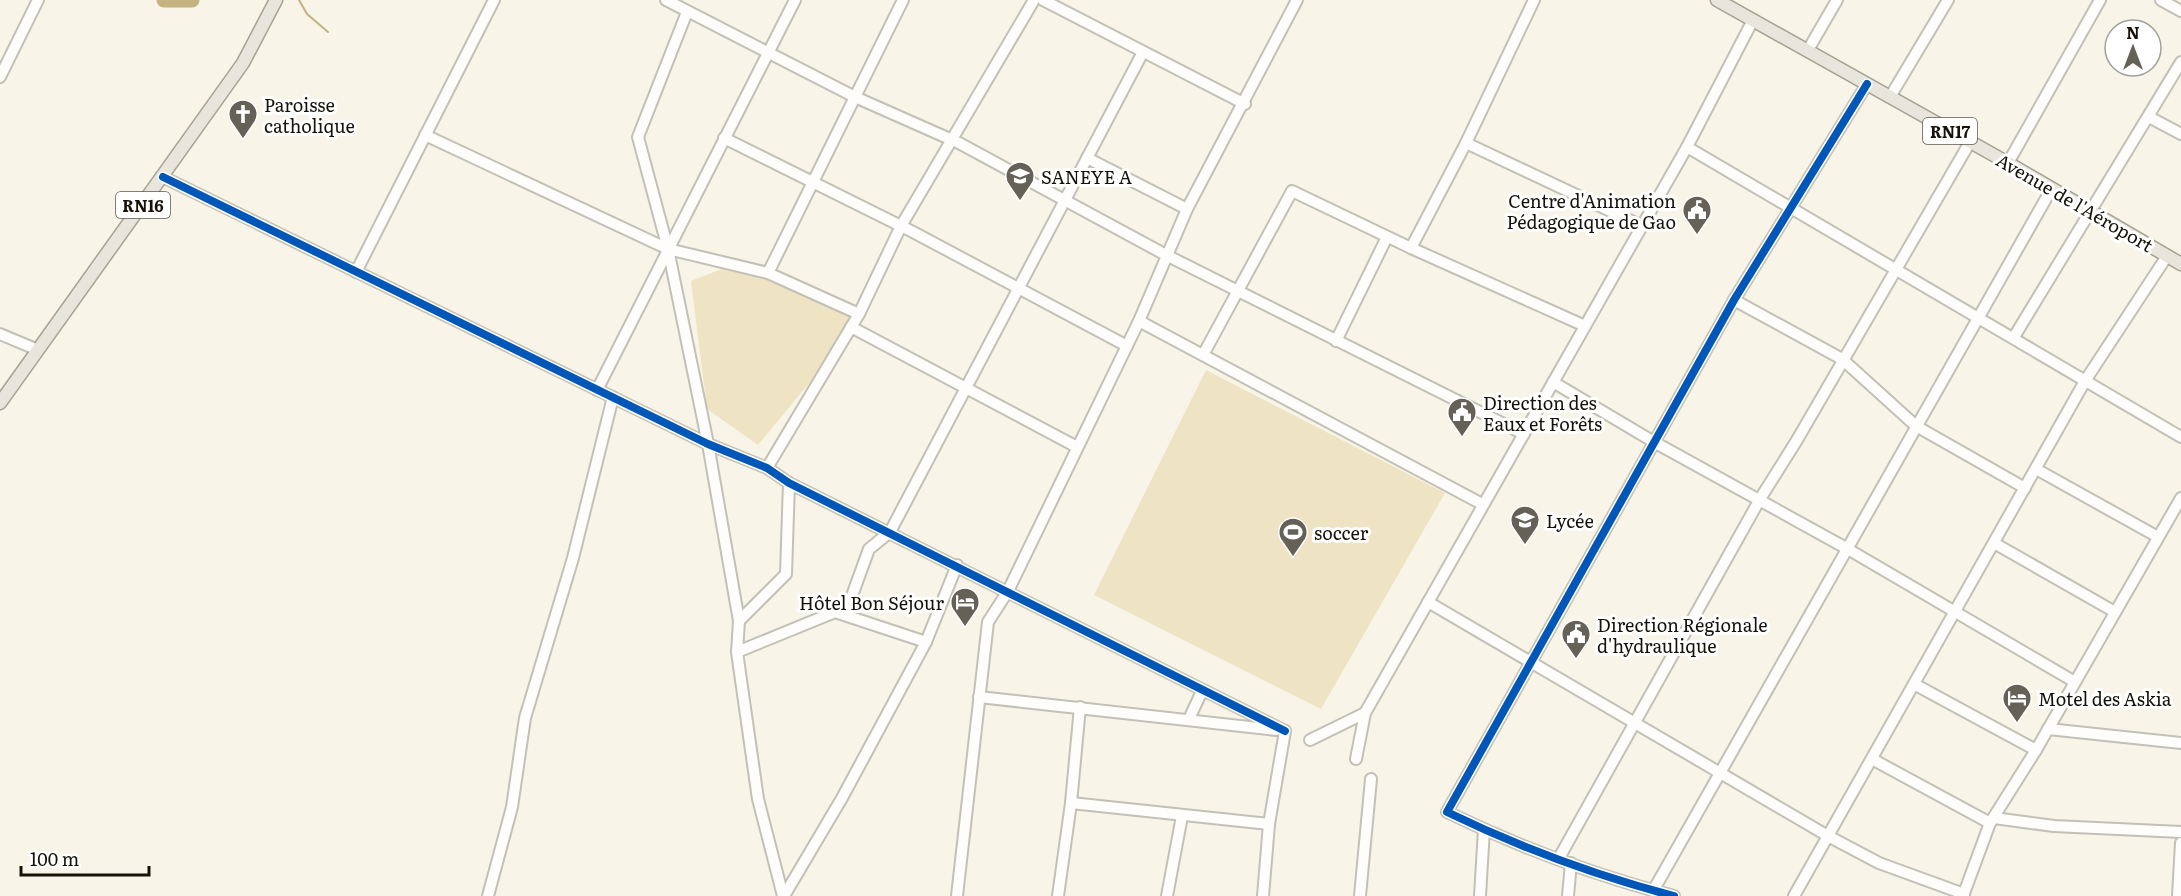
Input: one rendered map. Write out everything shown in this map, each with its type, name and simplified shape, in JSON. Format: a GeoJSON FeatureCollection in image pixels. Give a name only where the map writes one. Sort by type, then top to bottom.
{"type":"FeatureCollection","features":[{"type":"Feature","properties":{"kind":"main road","name":"RN16"},"geometry":{"type":"LineString","coordinates":[[0,403],[243,63],[276,0]]}},
{"type":"Feature","properties":{"kind":"main road","name":"Avenue de l'Aéroport"},"geometry":{"type":"LineString","coordinates":[[1721,1],[2052,188],[2181,264]]}},
{"type":"Feature","properties":{"kind":"street"},"geometry":{"type":"LineString","coordinates":[[0,77],[38,0]]}},
{"type":"Feature","properties":{"kind":"street"},"geometry":{"type":"LineString","coordinates":[[356,272],[494,0]]}},
{"type":"Feature","properties":{"kind":"street"},"geometry":{"type":"LineString","coordinates":[[666,0],[855,97],[954,140],[1064,202],[1166,255],[1524,434]]}},
{"type":"Feature","properties":{"kind":"street"},"geometry":{"type":"LineString","coordinates":[[597,390],[795,0]]}},
{"type":"Feature","properties":{"kind":"street"},"geometry":{"type":"LineString","coordinates":[[768,273],[903,0]]}},
{"type":"Feature","properties":{"kind":"street"},"geometry":{"type":"LineString","coordinates":[[767,468],[859,314],[901,226],[954,140],[1034,0]]}},
{"type":"Feature","properties":{"kind":"street"},"geometry":{"type":"LineString","coordinates":[[1043,0],[1245,104]]}},
{"type":"Feature","properties":{"kind":"street"},"geometry":{"type":"LineString","coordinates":[[957,896],[988,622],[1008,591],[1127,346],[1187,209],[1245,104],[1297,0]]}},
{"type":"Feature","properties":{"kind":"street"},"geometry":{"type":"LineString","coordinates":[[1410,248],[1466,143],[1534,0]]}},
{"type":"Feature","properties":{"kind":"street"},"geometry":{"type":"LineString","coordinates":[[1808,50],[1837,0]]}},
{"type":"Feature","properties":{"kind":"street"},"geometry":{"type":"LineString","coordinates":[[1890,97],[1948,0]]}},
{"type":"Feature","properties":{"kind":"street"},"geometry":{"type":"LineString","coordinates":[[2008,163],[2100,0]]}},
{"type":"Feature","properties":{"kind":"street"},"geometry":{"type":"LineString","coordinates":[[2161,0],[2181,11]]}},
{"type":"Feature","properties":{"kind":"street"},"geometry":{"type":"LineString","coordinates":[[687,12],[638,137],[668,249],[708,444],[739,621],[738,652],[758,799],[783,896]]}},
{"type":"Feature","properties":{"kind":"street"},"geometry":{"type":"LineString","coordinates":[[1356,759],[1365,713],[1640,225],[1687,147],[1753,20]]}},
{"type":"Feature","properties":{"kind":"street"},"geometry":{"type":"LineString","coordinates":[[845,615],[869,549],[890,532],[1143,52]]}},
{"type":"Feature","properties":{"kind":"street"},"geometry":{"type":"LineString","coordinates":[[2013,337],[2181,62]]}},
{"type":"Feature","properties":{"kind":"street"},"geometry":{"type":"LineString","coordinates":[[1674,896],[1571,863],[1447,812],[1734,300],[1867,84]]}},
{"type":"Feature","properties":{"kind":"street"},"geometry":{"type":"LineString","coordinates":[[2149,117],[2181,134]]}},
{"type":"Feature","properties":{"kind":"street"},"geometry":{"type":"LineString","coordinates":[[425,135],[668,249],[768,273],[859,314]]}},
{"type":"Feature","properties":{"kind":"street"},"geometry":{"type":"LineString","coordinates":[[724,138],[901,226],[1127,346]]}},
{"type":"Feature","properties":{"kind":"street"},"geometry":{"type":"LineString","coordinates":[[1559,858],[1760,499],[1797,440],[1842,358],[1970,142]]}},
{"type":"Feature","properties":{"kind":"street"},"geometry":{"type":"LineString","coordinates":[[1466,143],[1640,225]]}},
{"type":"Feature","properties":{"kind":"street"},"geometry":{"type":"LineString","coordinates":[[1687,147],[2181,437]]}},
{"type":"Feature","properties":{"kind":"street"},"geometry":{"type":"LineString","coordinates":[[1087,158],[1187,209]]}},
{"type":"Feature","properties":{"kind":"street"},"geometry":{"type":"LineString","coordinates":[[163,177],[708,444],[767,468],[789,483],[1285,731]]}},
{"type":"Feature","properties":{"kind":"street"},"geometry":{"type":"LineString","coordinates":[[1653,891],[2052,188]]}},
{"type":"Feature","properties":{"kind":"street"},"geometry":{"type":"LineString","coordinates":[[1203,355],[1292,191],[1410,248],[1585,326]]}},
{"type":"Feature","properties":{"kind":"street"},"geometry":{"type":"LineString","coordinates":[[1336,341],[1387,237]]}},
{"type":"Feature","properties":{"kind":"street"},"geometry":{"type":"LineString","coordinates":[[1794,896],[2085,381],[2167,256]]}},
{"type":"Feature","properties":{"kind":"street"},"geometry":{"type":"LineString","coordinates":[[1734,300],[1842,358],[1916,426],[2025,488]]}},
{"type":"Feature","properties":{"kind":"street"},"geometry":{"type":"LineString","coordinates":[[1139,321],[1482,504]]}},
{"type":"Feature","properties":{"kind":"street"},"geometry":{"type":"LineString","coordinates":[[851,327],[1077,447]]}},
{"type":"Feature","properties":{"kind":"street"},"geometry":{"type":"LineString","coordinates":[[0,334],[38,350]]}},
{"type":"Feature","properties":{"kind":"street"},"geometry":{"type":"LineString","coordinates":[[1553,382],[1654,442],[1846,548],[2075,682]]}},
{"type":"Feature","properties":{"kind":"street"},"geometry":{"type":"LineString","coordinates":[[489,896],[512,807],[525,718],[573,558],[613,397]]}},
{"type":"Feature","properties":{"kind":"street"},"geometry":{"type":"LineString","coordinates":[[2036,469],[2158,537]]}},
{"type":"Feature","properties":{"kind":"street"},"geometry":{"type":"LineString","coordinates":[[739,621],[786,574],[789,483]]}},
{"type":"Feature","properties":{"kind":"street"},"geometry":{"type":"LineString","coordinates":[[1428,602],[1828,836],[1879,863],[1963,895],[1992,821],[2036,750],[2181,498]]}},
{"type":"Feature","properties":{"kind":"street"},"geometry":{"type":"LineString","coordinates":[[1994,543],[2115,612]]}},
{"type":"Feature","properties":{"kind":"street"},"geometry":{"type":"LineString","coordinates":[[783,896],[842,798],[926,642],[957,565]]}},
{"type":"Feature","properties":{"kind":"street"},"geometry":{"type":"LineString","coordinates":[[738,652],[834,612],[926,642]]}},
{"type":"Feature","properties":{"kind":"street"},"geometry":{"type":"LineString","coordinates":[[1914,684],[2036,750]]}},
{"type":"Feature","properties":{"kind":"street"},"geometry":{"type":"LineString","coordinates":[[1189,719],[1202,691]]}},
{"type":"Feature","properties":{"kind":"street"},"geometry":{"type":"LineString","coordinates":[[979,696],[1285,731]]}},
{"type":"Feature","properties":{"kind":"street"},"geometry":{"type":"LineString","coordinates":[[1058,896],[1071,803],[1080,707]]}},
{"type":"Feature","properties":{"kind":"street"},"geometry":{"type":"LineString","coordinates":[[1310,740],[1365,713]]}},
{"type":"Feature","properties":{"kind":"street"},"geometry":{"type":"LineString","coordinates":[[2048,729],[2181,743]]}},
{"type":"Feature","properties":{"kind":"street"},"geometry":{"type":"LineString","coordinates":[[1263,896],[1269,824],[1285,731]]}},
{"type":"Feature","properties":{"kind":"street"},"geometry":{"type":"LineString","coordinates":[[1872,759],[1992,821],[2181,832]]}},
{"type":"Feature","properties":{"kind":"street"},"geometry":{"type":"LineString","coordinates":[[1360,896],[1371,779]]}},
{"type":"Feature","properties":{"kind":"street"},"geometry":{"type":"LineString","coordinates":[[1071,803],[1269,824]]}},
{"type":"Feature","properties":{"kind":"street"},"geometry":{"type":"LineString","coordinates":[[1167,896],[1182,816]]}},
{"type":"Feature","properties":{"kind":"street"},"geometry":{"type":"LineString","coordinates":[[1480,896],[1484,829]]}},
{"type":"Feature","properties":{"kind":"street"},"geometry":{"type":"LineString","coordinates":[[2178,896],[2181,843]]}},
{"type":"Feature","properties":{"kind":"street"},"geometry":{"type":"LineString","coordinates":[[1568,896],[1571,863]]}},
{"type":"Feature","properties":{"kind":"shaded area"},"geometry":{"type":"Polygon","coordinates":[[[724,268],[765,278],[851,317],[819,371],[758,445],[707,409],[691,281],[724,268]]]}},
{"type":"Feature","properties":{"kind":"shaded area"},"geometry":{"type":"Polygon","coordinates":[[[1206,370],[1445,493],[1321,709],[1094,595],[1206,370]]]}},
{"type":"Feature","properties":{"kind":"waterway"},"geometry":{"type":"LineString","coordinates":[[164,0],[192,0]]}},
{"type":"Feature","properties":{"kind":"waterway"},"geometry":{"type":"LineString","coordinates":[[299,0],[307,14],[328,32]]}},
{"type":"Feature","properties":{"kind":"cycle path"},"geometry":{"type":"LineString","coordinates":[[1674,896],[1559,860],[1447,812],[1734,300],[1867,84]]}},
{"type":"Feature","properties":{"kind":"cycle path"},"geometry":{"type":"LineString","coordinates":[[163,177],[708,444],[767,468],[789,483],[1285,731]]}},
{"type":"Feature","properties":{"kind":"place","name":"Paroisse catholique"},"geometry":{"type":"Point","coordinates":[243,140]}},
{"type":"Feature","properties":{"kind":"place","name":"SANEYE A"},"geometry":{"type":"Point","coordinates":[1020,202]}},
{"type":"Feature","properties":{"kind":"place","name":"Centre d'Animation Pédagogique de Gao"},"geometry":{"type":"Point","coordinates":[1697,236]}},
{"type":"Feature","properties":{"kind":"place","name":"Direction des Eaux et Forêts"},"geometry":{"type":"Point","coordinates":[1462,438]}},
{"type":"Feature","properties":{"kind":"place","name":"Lycée"},"geometry":{"type":"Point","coordinates":[1525,546]}},
{"type":"Feature","properties":{"kind":"place","name":"soccer"},"geometry":{"type":"Point","coordinates":[1293,558]}},
{"type":"Feature","properties":{"kind":"place","name":"Hôtel Bon Séjour"},"geometry":{"type":"Point","coordinates":[965,628]}},
{"type":"Feature","properties":{"kind":"place","name":"Direction Régionale d'hydraulique"},"geometry":{"type":"Point","coordinates":[1576,660]}},
{"type":"Feature","properties":{"kind":"place","name":"Motel des Askia"},"geometry":{"type":"Point","coordinates":[2017,724]}}]}
